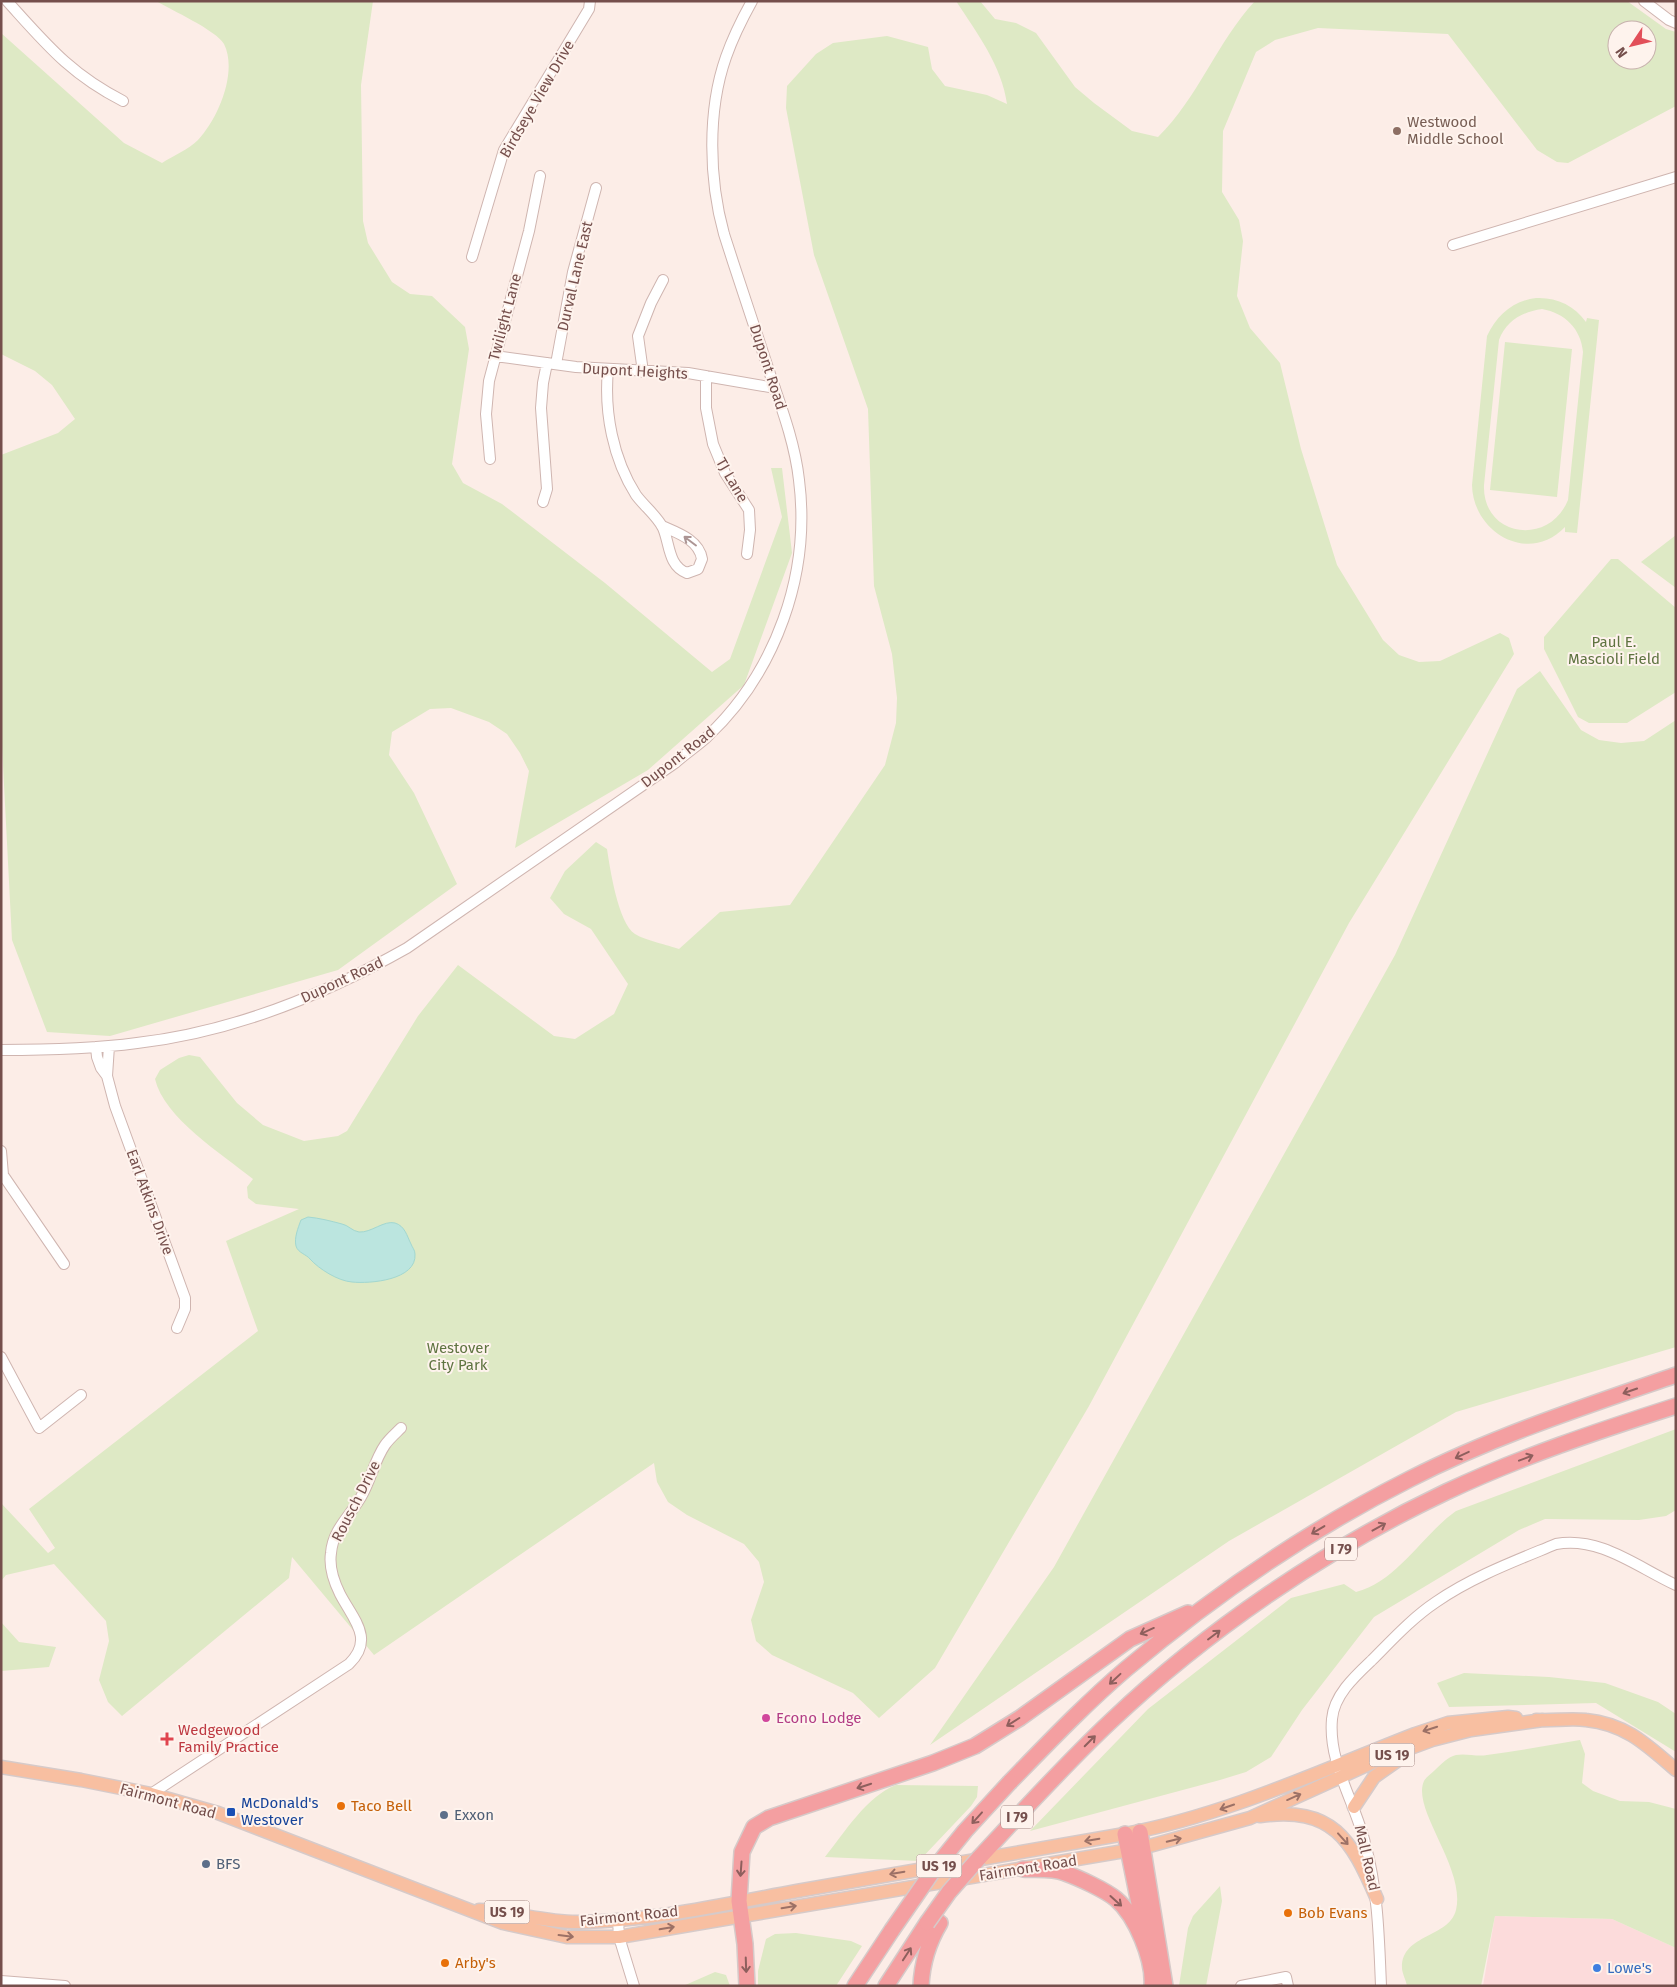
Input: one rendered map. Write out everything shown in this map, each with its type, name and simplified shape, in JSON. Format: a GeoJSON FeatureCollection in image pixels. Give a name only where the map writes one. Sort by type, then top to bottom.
{"type":"FeatureCollection","features":[{"type":"Feature","properties":{"kind":"highway","name":"I 79"},"geometry":{"type":"LineString","coordinates":[[855,1986],[935,1868],[1010,1782],[1065,1726],[1125,1670],[1207,1604],[1272,1559],[1332,1522],[1410,1479],[1491,1443],[1676,1375]]}},
{"type":"Feature","properties":{"kind":"highway","name":"I 79"},"geometry":{"type":"LineString","coordinates":[[933,1923],[979,1858],[1056,1775],[1112,1720],[1184,1658],[1254,1605],[1326,1557],[1438,1496],[1505,1466],[1578,1438],[1676,1406]]}},
{"type":"Feature","properties":{"kind":"highway"},"geometry":{"type":"LineString","coordinates":[[747,1986],[745,1944],[740,1908],[742,1852],[754,1828],[769,1818],[933,1763],[976,1746],[1020,1718],[1130,1639],[1207,1604]]}},
{"type":"Feature","properties":{"kind":"highway"},"geometry":{"type":"LineString","coordinates":[[1132,1833],[1165,1986]]}},
{"type":"Feature","properties":{"kind":"highway"},"geometry":{"type":"LineString","coordinates":[[1136,1849],[1153,1980]]}},
{"type":"Feature","properties":{"kind":"highway"},"geometry":{"type":"LineString","coordinates":[[1023,1869],[1064,1872],[1117,1900],[1136,1926],[1145,1946],[1153,1980]]}},
{"type":"Feature","properties":{"kind":"highway"},"geometry":{"type":"LineString","coordinates":[[886,1986],[933,1923]]}},
{"type":"Feature","properties":{"kind":"highway"},"geometry":{"type":"LineString","coordinates":[[921,1986],[922,1972],[933,1923]]}},
{"type":"Feature","properties":{"kind":"main road","name":"Fairmont Road"},"geometry":{"type":"LineString","coordinates":[[1,1767],[151,1794],[218,1813],[503,1923],[566,1937],[619,1937],[740,1908],[1132,1833],[1180,1822],[1219,1810],[1448,1723],[1508,1717],[1543,1720],[1586,1720],[1608,1724],[1627,1731],[1641,1740],[1676,1770]]}},
{"type":"Feature","properties":{"kind":"main road","name":"Fairmont Road"},"geometry":{"type":"LineString","coordinates":[[469,1909],[502,1911],[579,1922],[618,1920],[740,1908],[1023,1869],[1136,1849],[1250,1818],[1378,1760],[1432,1740],[1471,1730],[1543,1720]]}},
{"type":"Feature","properties":{"kind":"main road"},"geometry":{"type":"LineString","coordinates":[[1354,1807],[1368,1785],[1381,1771],[1432,1740]]}},
{"type":"Feature","properties":{"kind":"main road"},"geometry":{"type":"LineString","coordinates":[[1250,1818],[1289,1813],[1320,1820],[1333,1828],[1354,1852],[1377,1899]]}},
{"type":"Feature","properties":{"kind":"street"},"geometry":{"type":"LineString","coordinates":[[7,1],[68,66],[85,80],[123,101]]}},
{"type":"Feature","properties":{"kind":"street","name":"Birdseye View Drive"},"geometry":{"type":"LineString","coordinates":[[472,257],[504,150],[589,8],[590,1]]}},
{"type":"Feature","properties":{"kind":"street","name":"Dupont Road"},"geometry":{"type":"LineString","coordinates":[[1,1050],[109,1046],[180,1036],[220,1027],[273,1011],[364,972],[407,948],[674,763],[706,737],[738,702],[756,677],[769,654],[785,615],[795,578],[801,532],[799,479],[786,423],[719,216],[713,172],[712,146],[719,86],[736,31],[752,1]]}},
{"type":"Feature","properties":{"kind":"street"},"geometry":{"type":"LineString","coordinates":[[1644,1],[1676,23]]}},
{"type":"Feature","properties":{"kind":"street","name":"Twilight Lane"},"geometry":{"type":"LineString","coordinates":[[490,459],[486,404],[495,356],[529,230],[540,176]]}},
{"type":"Feature","properties":{"kind":"street"},"geometry":{"type":"LineString","coordinates":[[1453,245],[1676,177]]}},
{"type":"Feature","properties":{"kind":"street","name":"Durval Lane East"},"geometry":{"type":"LineString","coordinates":[[543,502],[547,489],[541,398],[552,364],[573,272],[596,188]]}},
{"type":"Feature","properties":{"kind":"street"},"geometry":{"type":"LineString","coordinates":[[643,372],[638,336],[663,280]]}},
{"type":"Feature","properties":{"kind":"street","name":"Dupont Heights"},"geometry":{"type":"LineString","coordinates":[[495,356],[608,370],[706,376],[775,388]]}},
{"type":"Feature","properties":{"kind":"street"},"geometry":{"type":"LineString","coordinates":[[608,370],[609,414],[619,459],[636,495],[662,526],[677,567],[687,573],[698,569],[702,559],[698,548],[687,538],[662,526]]}},
{"type":"Feature","properties":{"kind":"street","name":"TJ Lane"},"geometry":{"type":"LineString","coordinates":[[706,376],[706,408],[713,444],[725,473],[749,510],[750,530],[747,554]]}},
{"type":"Feature","properties":{"kind":"street","name":"Earl Atkins Drive"},"geometry":{"type":"LineString","coordinates":[[107,1076],[109,1046]]}},
{"type":"Feature","properties":{"kind":"street","name":"Earl Atkins Drive"},"geometry":{"type":"LineString","coordinates":[[96,1047],[101,1068],[107,1076],[185,1298],[185,1309],[177,1328]]}},
{"type":"Feature","properties":{"kind":"street"},"geometry":{"type":"LineString","coordinates":[[1,1151],[3,1175],[64,1264]]}},
{"type":"Feature","properties":{"kind":"street"},"geometry":{"type":"LineString","coordinates":[[1,1357],[39,1428],[81,1395]]}},
{"type":"Feature","properties":{"kind":"street","name":"Rousch Drive"},"geometry":{"type":"LineString","coordinates":[[151,1794],[348,1664],[358,1655],[361,1645],[361,1629],[339,1592],[332,1572],[331,1553],[340,1525],[362,1495],[385,1444],[401,1428]]}},
{"type":"Feature","properties":{"kind":"street","name":"Mall Road"},"geometry":{"type":"LineString","coordinates":[[1381,1986],[1377,1899],[1367,1848],[1354,1807],[1337,1764],[1332,1738],[1332,1718],[1335,1707],[1349,1683],[1413,1620],[1434,1603],[1467,1584],[1556,1544],[1570,1541],[1585,1542],[1601,1547],[1676,1585]]}},
{"type":"Feature","properties":{"kind":"street"},"geometry":{"type":"LineString","coordinates":[[618,1920],[619,1937],[634,1986]]}},
{"type":"Feature","properties":{"kind":"street"},"geometry":{"type":"LineString","coordinates":[[1241,1986],[1286,1977],[1288,1986]]}},
{"type":"Feature","properties":{"kind":"street"},"geometry":{"type":"LineString","coordinates":[[1,1981],[65,1986]]}},
{"type":"Feature","properties":{"kind":"shaded area"},"geometry":{"type":"Polygon","coordinates":[[[1495,1916],[1612,1919],[1676,1948],[1676,1986],[1483,1986],[1495,1916]]]}},
{"type":"Feature","properties":{"kind":"green space"},"geometry":{"type":"Polygon","coordinates":[[[156,1],[373,1],[361,85],[363,221],[368,243],[392,282],[410,294],[432,296],[465,327],[469,349],[452,464],[463,483],[502,504],[605,583],[712,672],[730,659],[782,517],[771,468],[782,468],[792,553],[744,685],[648,770],[515,848],[529,771],[507,734],[489,722],[451,708],[430,709],[392,732],[389,755],[414,793],[457,884],[338,970],[110,1036],[47,1032],[12,940],[1,726],[1,455],[58,433],[75,419],[52,385],[35,371],[1,354],[1,33],[124,143],[162,163],[190,146],[205,131],[219,108],[224,95],[229,68],[228,55],[224,44],[219,39],[203,27],[156,1]]]}},
{"type":"Feature","properties":{"kind":"green space","name":"Westover City Park"},"geometry":{"type":"Polygon","coordinates":[[[956,1],[980,1],[995,19],[1016,23],[1036,33],[1075,87],[1132,131],[1158,137],[1185,105],[1229,34],[1255,1],[1627,1],[1653,20],[1607,20],[1607,70],[1657,70],[1657,23],[1666,29],[1676,32],[1676,106],[1568,163],[1557,162],[1537,150],[1448,34],[1318,28],[1275,40],[1256,52],[1223,131],[1222,192],[1239,220],[1243,241],[1237,296],[1250,328],[1280,363],[1301,449],[1337,565],[1383,640],[1399,655],[1419,662],[1440,661],[1500,633],[1509,638],[1514,654],[1349,923],[1089,1406],[935,1668],[879,1718],[853,1693],[772,1655],[756,1641],[751,1620],[764,1582],[759,1562],[744,1544],[687,1515],[668,1502],[657,1482],[654,1463],[374,1655],[292,1557],[289,1578],[122,1716],[108,1702],[99,1680],[109,1641],[106,1621],[54,1564],[6,1575],[1,1581],[1,1503],[48,1553],[55,1548],[29,1509],[258,1331],[226,1241],[299,1209],[256,1204],[248,1198],[247,1187],[253,1179],[211,1147],[182,1121],[170,1108],[155,1079],[160,1070],[179,1058],[189,1055],[200,1057],[237,1103],[263,1125],[304,1141],[338,1136],[347,1131],[418,1016],[458,965],[554,1036],[575,1039],[614,1014],[628,984],[591,929],[564,914],[550,898],[565,871],[596,842],[607,849],[619,907],[624,919],[635,934],[650,940],[679,949],[720,912],[790,905],[885,765],[896,723],[897,698],[892,654],[874,586],[868,409],[814,255],[786,108],[787,86],[816,54],[833,43],[887,36],[928,47],[932,69],[945,86],[987,95],[1007,104],[1000,76],[980,38],[956,1]]]}},
{"type":"Feature","properties":{"kind":"green space"},"geometry":{"type":"Polygon","coordinates":[[[1536,298],[1551,299],[1564,303],[1576,311],[1586,322],[1587,318],[1599,320],[1577,533],[1565,532],[1565,527],[1551,538],[1535,543],[1520,543],[1505,538],[1492,529],[1482,517],[1475,502],[1472,485],[1487,336],[1491,328],[1507,310],[1520,302],[1536,298]],[[1542,309],[1521,315],[1510,323],[1499,340],[1484,485],[1486,503],[1494,516],[1505,525],[1518,530],[1533,530],[1547,525],[1559,515],[1568,500],[1583,352],[1582,344],[1575,329],[1565,318],[1542,309]]]}},
{"type":"Feature","properties":{"kind":"green space"},"geometry":{"type":"Polygon","coordinates":[[[1505,342],[1572,349],[1557,497],[1490,490],[1505,342]]]}},
{"type":"Feature","properties":{"kind":"green space"},"geometry":{"type":"Polygon","coordinates":[[[1676,535],[1676,588],[1641,562],[1676,535]]]}},
{"type":"Feature","properties":{"kind":"green space","name":"Paul E. Mascioli Field"},"geometry":{"type":"Polygon","coordinates":[[[1611,559],[1618,559],[1676,608],[1676,692],[1627,723],[1589,723],[1578,717],[1544,649],[1544,637],[1611,559]]]}},
{"type":"Feature","properties":{"kind":"green space"},"geometry":{"type":"Polygon","coordinates":[[[1540,671],[1581,730],[1599,740],[1621,743],[1644,741],[1676,720],[1676,1347],[1456,1412],[1229,1541],[930,1745],[1054,1567],[1395,955],[1517,689],[1540,671]]]}},
{"type":"Feature","properties":{"kind":"green space"},"geometry":{"type":"Polygon","coordinates":[[[1676,1429],[1676,1510],[1666,1516],[1639,1520],[1545,1519],[1519,1530],[1374,1617],[1302,1710],[1271,1757],[1246,1772],[1220,1780],[1030,1831],[1148,1709],[1291,1598],[1344,1584],[1356,1592],[1371,1586],[1397,1568],[1432,1532],[1456,1511],[1676,1429]]]}},
{"type":"Feature","properties":{"kind":"green space"},"geometry":{"type":"Polygon","coordinates":[[[1,1622],[19,1642],[56,1647],[49,1667],[1,1671],[1,1622]]]}},
{"type":"Feature","properties":{"kind":"green space"},"geometry":{"type":"Polygon","coordinates":[[[1464,1673],[1549,1677],[1605,1683],[1658,1702],[1676,1714],[1676,1752],[1596,1703],[1449,1707],[1437,1683],[1464,1673]]]}},
{"type":"Feature","properties":{"kind":"green space"},"geometry":{"type":"Polygon","coordinates":[[[1580,1740],[1585,1754],[1582,1783],[1593,1791],[1620,1801],[1649,1802],[1676,1809],[1676,1948],[1612,1919],[1495,1916],[1481,1986],[1407,1986],[1402,1968],[1404,1957],[1409,1949],[1444,1926],[1452,1919],[1456,1910],[1457,1894],[1453,1876],[1425,1807],[1422,1793],[1424,1781],[1445,1761],[1456,1755],[1483,1755],[1580,1740]]]}},
{"type":"Feature","properties":{"kind":"green space"},"geometry":{"type":"Polygon","coordinates":[[[896,1785],[978,1786],[977,1797],[971,1806],[919,1861],[825,1857],[866,1806],[885,1790],[896,1785]]]}},
{"type":"Feature","properties":{"kind":"green space"},"geometry":{"type":"Polygon","coordinates":[[[1220,1886],[1222,1901],[1206,1986],[1179,1986],[1188,1928],[1193,1916],[1220,1886]]]}},
{"type":"Feature","properties":{"kind":"green space"},"geometry":{"type":"Polygon","coordinates":[[[796,1933],[851,1941],[862,1946],[836,1986],[758,1986],[758,1971],[766,1939],[775,1934],[796,1933]]]}},
{"type":"Feature","properties":{"kind":"green space"},"geometry":{"type":"Polygon","coordinates":[[[715,1972],[726,1975],[730,1986],[683,1986],[715,1972]]]}},
{"type":"Feature","properties":{"kind":"water"},"geometry":{"type":"Polygon","coordinates":[[[308,1217],[344,1225],[359,1232],[368,1231],[386,1223],[398,1224],[405,1232],[415,1251],[414,1263],[409,1270],[401,1275],[380,1281],[352,1282],[335,1277],[318,1267],[300,1252],[296,1246],[301,1220],[308,1217]]]}},
{"type":"Feature","properties":{"kind":"place","name":"Westwood Middle School"},"geometry":{"type":"Point","coordinates":[1397,131]}},
{"type":"Feature","properties":{"kind":"place","name":"Econo Lodge"},"geometry":{"type":"Point","coordinates":[766,1718]}},
{"type":"Feature","properties":{"kind":"place","name":"Wedgewood Family Practice"},"geometry":{"type":"Point","coordinates":[167,1739]}},
{"type":"Feature","properties":{"kind":"place","name":"Taco Bell"},"geometry":{"type":"Point","coordinates":[341,1806]}},
{"type":"Feature","properties":{"kind":"place","name":"McDonald's Westover"},"geometry":{"type":"Point","coordinates":[231,1812]}},
{"type":"Feature","properties":{"kind":"place","name":"Exxon"},"geometry":{"type":"Point","coordinates":[444,1815]}},
{"type":"Feature","properties":{"kind":"place","name":"BFS"},"geometry":{"type":"Point","coordinates":[206,1864]}},
{"type":"Feature","properties":{"kind":"place","name":"Bob Evans"},"geometry":{"type":"Point","coordinates":[1288,1913]}},
{"type":"Feature","properties":{"kind":"place","name":"Arby's"},"geometry":{"type":"Point","coordinates":[445,1963]}},
{"type":"Feature","properties":{"kind":"place","name":"Lowe's"},"geometry":{"type":"Point","coordinates":[1597,1968]}}]}
